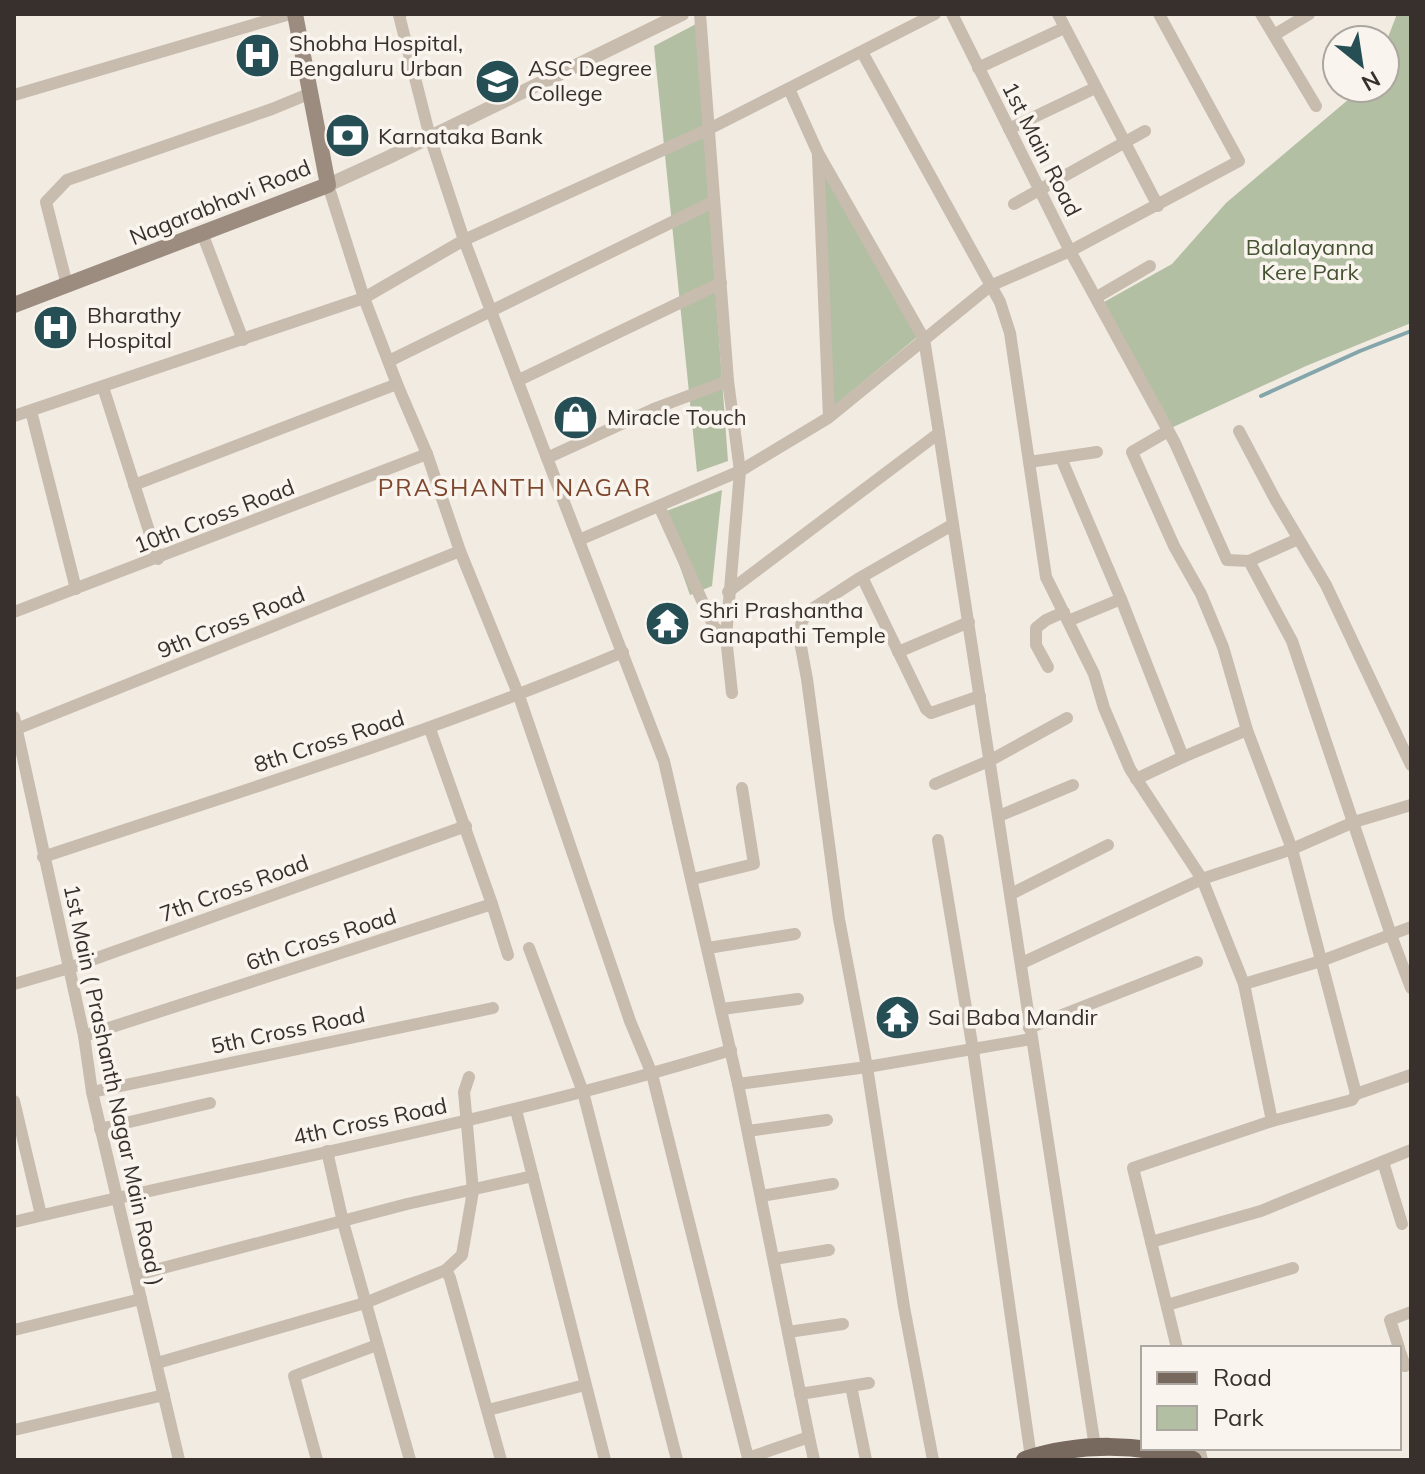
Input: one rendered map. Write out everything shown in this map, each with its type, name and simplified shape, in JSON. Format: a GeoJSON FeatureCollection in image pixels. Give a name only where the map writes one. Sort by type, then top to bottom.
{"type":"FeatureCollection","features":[{"type":"Feature","properties":{"kind":"main road","name":"Nagarabhavi Road"},"geometry":{"type":"LineString","coordinates":[[14,305],[328,185],[292,14]]}},
{"type":"Feature","properties":{"kind":"main road"},"geometry":{"type":"LineString","coordinates":[[1028,1459],[1095,1447],[1141,1448]]}},
{"type":"Feature","properties":{"kind":"main road"},"geometry":{"type":"LineString","coordinates":[[1155,1450],[1193,1460]]}},
{"type":"Feature","properties":{"kind":"street"},"geometry":{"type":"LineString","coordinates":[[14,95],[292,14]]}},
{"type":"Feature","properties":{"kind":"street"},"geometry":{"type":"LineString","coordinates":[[401,14],[430,137],[464,240],[664,761],[731,1050],[814,1460]]}},
{"type":"Feature","properties":{"kind":"street"},"geometry":{"type":"LineString","coordinates":[[682,14],[328,185],[364,298],[519,696],[630,1021],[652,1074],[746,1459],[809,1437]]}},
{"type":"Feature","properties":{"kind":"street"},"geometry":{"type":"LineString","coordinates":[[700,14],[728,381],[740,471],[726,637],[732,693]]}},
{"type":"Feature","properties":{"kind":"street"},"geometry":{"type":"LineString","coordinates":[[14,416],[364,298],[464,240],[790,91],[935,14]]}},
{"type":"Feature","properties":{"kind":"street","name":"1st Main Road"},"geometry":{"type":"LineString","coordinates":[[952,14],[1070,251],[1168,431],[1227,560],[1249,561]]}},
{"type":"Feature","properties":{"kind":"street"},"geometry":{"type":"LineString","coordinates":[[1058,14],[1158,206]]}},
{"type":"Feature","properties":{"kind":"street"},"geometry":{"type":"LineString","coordinates":[[579,540],[740,471],[829,417],[990,286],[1070,251],[1239,161],[1159,14]]}},
{"type":"Feature","properties":{"kind":"street"},"geometry":{"type":"LineString","coordinates":[[1261,14],[1316,106]]}},
{"type":"Feature","properties":{"kind":"street"},"geometry":{"type":"LineString","coordinates":[[1274,35],[1309,14]]}},
{"type":"Feature","properties":{"kind":"street"},"geometry":{"type":"LineString","coordinates":[[978,68],[1064,28]]}},
{"type":"Feature","properties":{"kind":"street"},"geometry":{"type":"LineString","coordinates":[[862,52],[1000,302],[1010,333],[1046,577],[1094,674],[1104,708],[1136,779],[1202,879],[1244,984],[1272,1121]]}},
{"type":"Feature","properties":{"kind":"street"},"geometry":{"type":"LineString","coordinates":[[1009,129],[1095,88]]}},
{"type":"Feature","properties":{"kind":"street"},"geometry":{"type":"LineString","coordinates":[[790,91],[818,153],[924,339],[1095,1447]]}},
{"type":"Feature","properties":{"kind":"street"},"geometry":{"type":"LineString","coordinates":[[67,285],[46,202],[67,180],[311,93]]}},
{"type":"Feature","properties":{"kind":"street"},"geometry":{"type":"LineString","coordinates":[[1014,204],[1145,131]]}},
{"type":"Feature","properties":{"kind":"street"},"geometry":{"type":"LineString","coordinates":[[818,153],[829,417]]}},
{"type":"Feature","properties":{"kind":"street"},"geometry":{"type":"LineString","coordinates":[[389,361],[713,202]]}},
{"type":"Feature","properties":{"kind":"street"},"geometry":{"type":"LineString","coordinates":[[202,233],[243,340]]}},
{"type":"Feature","properties":{"kind":"street"},"geometry":{"type":"LineString","coordinates":[[1098,299],[1150,266]]}},
{"type":"Feature","properties":{"kind":"street"},"geometry":{"type":"LineString","coordinates":[[519,380],[721,283]]}},
{"type":"Feature","properties":{"kind":"street"},"geometry":{"type":"LineString","coordinates":[[547,458],[656,408],[728,381]]}},
{"type":"Feature","properties":{"kind":"street"},"geometry":{"type":"LineString","coordinates":[[134,485],[397,384]]}},
{"type":"Feature","properties":{"kind":"street"},"geometry":{"type":"LineString","coordinates":[[103,387],[158,559]]}},
{"type":"Feature","properties":{"kind":"street"},"geometry":{"type":"LineString","coordinates":[[31,411],[76,589]]}},
{"type":"Feature","properties":{"kind":"street"},"geometry":{"type":"LineString","coordinates":[[1168,431],[1132,452],[1174,546],[1201,594],[1223,647],[1247,730],[1292,849],[1356,1094]]}},
{"type":"Feature","properties":{"kind":"street"},"geometry":{"type":"LineString","coordinates":[[1239,431],[1326,585],[1411,765]]}},
{"type":"Feature","properties":{"kind":"street"},"geometry":{"type":"LineString","coordinates":[[728,592],[939,433]]}},
{"type":"Feature","properties":{"kind":"street"},"geometry":{"type":"LineString","coordinates":[[1029,462],[1097,452]]}},
{"type":"Feature","properties":{"kind":"street","name":"10th Cross Road"},"geometry":{"type":"LineString","coordinates":[[14,612],[427,454]]}},
{"type":"Feature","properties":{"kind":"street"},"geometry":{"type":"LineString","coordinates":[[1061,458],[1183,757]]}},
{"type":"Feature","properties":{"kind":"street"},"geometry":{"type":"LineString","coordinates":[[659,506],[714,627],[726,637]]}},
{"type":"Feature","properties":{"kind":"street"},"geometry":{"type":"LineString","coordinates":[[933,1460],[839,919],[799,636],[802,621],[812,609],[952,525]]}},
{"type":"Feature","properties":{"kind":"street"},"geometry":{"type":"LineString","coordinates":[[1298,539],[1249,561],[1292,641],[1411,988]]}},
{"type":"Feature","properties":{"kind":"street","name":"9th Cross Road"},"geometry":{"type":"LineString","coordinates":[[15,726],[460,551]]}},
{"type":"Feature","properties":{"kind":"street"},"geometry":{"type":"LineString","coordinates":[[862,577],[926,709],[931,713],[980,696]]}},
{"type":"Feature","properties":{"kind":"street"},"geometry":{"type":"LineString","coordinates":[[1048,667],[1036,645],[1036,628],[1046,620],[1121,599]]}},
{"type":"Feature","properties":{"kind":"street"},"geometry":{"type":"LineString","coordinates":[[898,652],[969,622]]}},
{"type":"Feature","properties":{"kind":"street","name":"8th Cross Road"},"geometry":{"type":"LineString","coordinates":[[43,857],[430,729],[623,652]]}},
{"type":"Feature","properties":{"kind":"street"},"geometry":{"type":"LineString","coordinates":[[935,784],[991,760],[1067,718]]}},
{"type":"Feature","properties":{"kind":"street","name":"1st Main ( Prashanth Nagar Main Road )"},"geometry":{"type":"LineString","coordinates":[[15,726],[84,1036],[100,1129],[179,1460]]}},
{"type":"Feature","properties":{"kind":"street"},"geometry":{"type":"LineString","coordinates":[[430,729],[508,955]]}},
{"type":"Feature","properties":{"kind":"street"},"geometry":{"type":"LineString","coordinates":[[1136,779],[1247,730]]}},
{"type":"Feature","properties":{"kind":"street"},"geometry":{"type":"LineString","coordinates":[[999,816],[1073,785]]}},
{"type":"Feature","properties":{"kind":"street"},"geometry":{"type":"LineString","coordinates":[[693,879],[754,864],[742,788]]}},
{"type":"Feature","properties":{"kind":"street"},"geometry":{"type":"LineString","coordinates":[[1022,963],[1202,879],[1292,849],[1354,822],[1411,805]]}},
{"type":"Feature","properties":{"kind":"street","name":"7th Cross Road"},"geometry":{"type":"LineString","coordinates":[[14,984],[69,968],[466,826]]}},
{"type":"Feature","properties":{"kind":"street"},"geometry":{"type":"LineString","coordinates":[[938,840],[973,1050],[1028,1459]]}},
{"type":"Feature","properties":{"kind":"street"},"geometry":{"type":"LineString","coordinates":[[1011,894],[1108,845]]}},
{"type":"Feature","properties":{"kind":"street","name":"6th Cross Road"},"geometry":{"type":"LineString","coordinates":[[84,1036],[492,904]]}},
{"type":"Feature","properties":{"kind":"street"},"geometry":{"type":"LineString","coordinates":[[1244,984],[1321,961],[1411,927]]}},
{"type":"Feature","properties":{"kind":"street"},"geometry":{"type":"LineString","coordinates":[[708,948],[795,934]]}},
{"type":"Feature","properties":{"kind":"street"},"geometry":{"type":"LineString","coordinates":[[529,948],[583,1092],[677,1460]]}},
{"type":"Feature","properties":{"kind":"street"},"geometry":{"type":"LineString","coordinates":[[738,1084],[973,1050],[1030,1034],[1197,962]]}},
{"type":"Feature","properties":{"kind":"street"},"geometry":{"type":"LineString","coordinates":[[722,1009],[798,999]]}},
{"type":"Feature","properties":{"kind":"street","name":"5th Cross Road"},"geometry":{"type":"LineString","coordinates":[[92,1092],[493,1008]]}},
{"type":"Feature","properties":{"kind":"street","name":"4th Cross Road"},"geometry":{"type":"LineString","coordinates":[[14,1222],[516,1110],[731,1050]]}},
{"type":"Feature","properties":{"kind":"street"},"geometry":{"type":"LineString","coordinates":[[1177,1346],[1133,1168],[1272,1121],[1352,1100],[1356,1094],[1411,1075]]}},
{"type":"Feature","properties":{"kind":"street"},"geometry":{"type":"LineString","coordinates":[[157,1363],[365,1303],[446,1270],[462,1255],[473,1191],[464,1092],[469,1077]]}},
{"type":"Feature","properties":{"kind":"street"},"geometry":{"type":"LineString","coordinates":[[14,1101],[18,1138],[41,1215]]}},
{"type":"Feature","properties":{"kind":"street"},"geometry":{"type":"LineString","coordinates":[[100,1129],[210,1103]]}},
{"type":"Feature","properties":{"kind":"street"},"geometry":{"type":"LineString","coordinates":[[516,1110],[605,1460]]}},
{"type":"Feature","properties":{"kind":"street"},"geometry":{"type":"LineString","coordinates":[[748,1131],[827,1120]]}},
{"type":"Feature","properties":{"kind":"street"},"geometry":{"type":"LineString","coordinates":[[1151,1242],[1261,1211],[1411,1150]]}},
{"type":"Feature","properties":{"kind":"street"},"geometry":{"type":"LineString","coordinates":[[327,1151],[343,1222],[410,1460]]}},
{"type":"Feature","properties":{"kind":"street"},"geometry":{"type":"LineString","coordinates":[[1383,1162],[1402,1224]]}},
{"type":"Feature","properties":{"kind":"street"},"geometry":{"type":"LineString","coordinates":[[136,1275],[407,1204],[533,1176]]}},
{"type":"Feature","properties":{"kind":"street"},"geometry":{"type":"LineString","coordinates":[[761,1196],[833,1184]]}},
{"type":"Feature","properties":{"kind":"street"},"geometry":{"type":"LineString","coordinates":[[774,1259],[829,1250]]}},
{"type":"Feature","properties":{"kind":"street"},"geometry":{"type":"LineString","coordinates":[[1167,1305],[1293,1268]]}},
{"type":"Feature","properties":{"kind":"street"},"geometry":{"type":"LineString","coordinates":[[446,1270],[501,1460]]}},
{"type":"Feature","properties":{"kind":"street"},"geometry":{"type":"LineString","coordinates":[[14,1330],[141,1299]]}},
{"type":"Feature","properties":{"kind":"street"},"geometry":{"type":"LineString","coordinates":[[1398,1346],[1390,1320],[1411,1312]]}},
{"type":"Feature","properties":{"kind":"street"},"geometry":{"type":"LineString","coordinates":[[788,1332],[843,1324]]}},
{"type":"Feature","properties":{"kind":"street"},"geometry":{"type":"LineString","coordinates":[[317,1460],[294,1376],[377,1345]]}},
{"type":"Feature","properties":{"kind":"street"},"geometry":{"type":"LineString","coordinates":[[800,1394],[869,1383]]}},
{"type":"Feature","properties":{"kind":"street"},"geometry":{"type":"LineString","coordinates":[[488,1410],[585,1385]]}},
{"type":"Feature","properties":{"kind":"street"},"geometry":{"type":"LineString","coordinates":[[851,1386],[866,1460]]}},
{"type":"Feature","properties":{"kind":"street"},"geometry":{"type":"LineString","coordinates":[[14,1430],[164,1395]]}},
{"type":"Feature","properties":{"kind":"green space","name":"Balalayanna Kere Park"},"geometry":{"type":"Polygon","coordinates":[[[1397,14],[1411,14],[1411,323],[1306,366],[1171,428],[1104,302],[1172,264],[1226,203],[1343,104],[1401,104],[1401,24],[1393,24],[1397,14]]]}},
{"type":"Feature","properties":{"kind":"green space"},"geometry":{"type":"Polygon","coordinates":[[[696,24],[728,461],[697,472],[654,46],[696,24]]]}},
{"type":"Feature","properties":{"kind":"green space"},"geometry":{"type":"Polygon","coordinates":[[[822,170],[917,337],[833,407],[822,170]]]}},
{"type":"Feature","properties":{"kind":"green space"},"geometry":{"type":"Polygon","coordinates":[[[722,490],[712,586],[690,595],[661,513],[722,490]]]}},
{"type":"Feature","properties":{"kind":"waterway"},"geometry":{"type":"LineString","coordinates":[[1261,396],[1411,331]]}},
{"type":"Feature","properties":{"kind":"place","name":"Shobha Hospital, Bengaluru Urban"},"geometry":{"type":"Point","coordinates":[258,56]}},
{"type":"Feature","properties":{"kind":"place","name":"ASC Degree College"},"geometry":{"type":"Point","coordinates":[497,81]}},
{"type":"Feature","properties":{"kind":"place","name":"Karnataka Bank"},"geometry":{"type":"Point","coordinates":[347,136]}},
{"type":"Feature","properties":{"kind":"place","name":"Bharathy Hospital"},"geometry":{"type":"Point","coordinates":[56,328]}},
{"type":"Feature","properties":{"kind":"place","name":"Miracle Touch"},"geometry":{"type":"Point","coordinates":[576,417]}},
{"type":"Feature","properties":{"kind":"place","name":"Shri Prashantha Ganapathi Temple"},"geometry":{"type":"Point","coordinates":[668,623]}},
{"type":"Feature","properties":{"kind":"place","name":"Sai Baba Mandir"},"geometry":{"type":"Point","coordinates":[897,1017]}},
{"type":"Feature","properties":{"kind":"district","name":"PRASHANTH NAGAR"},"geometry":{"type":"Point","coordinates":[515,488]}}]}
